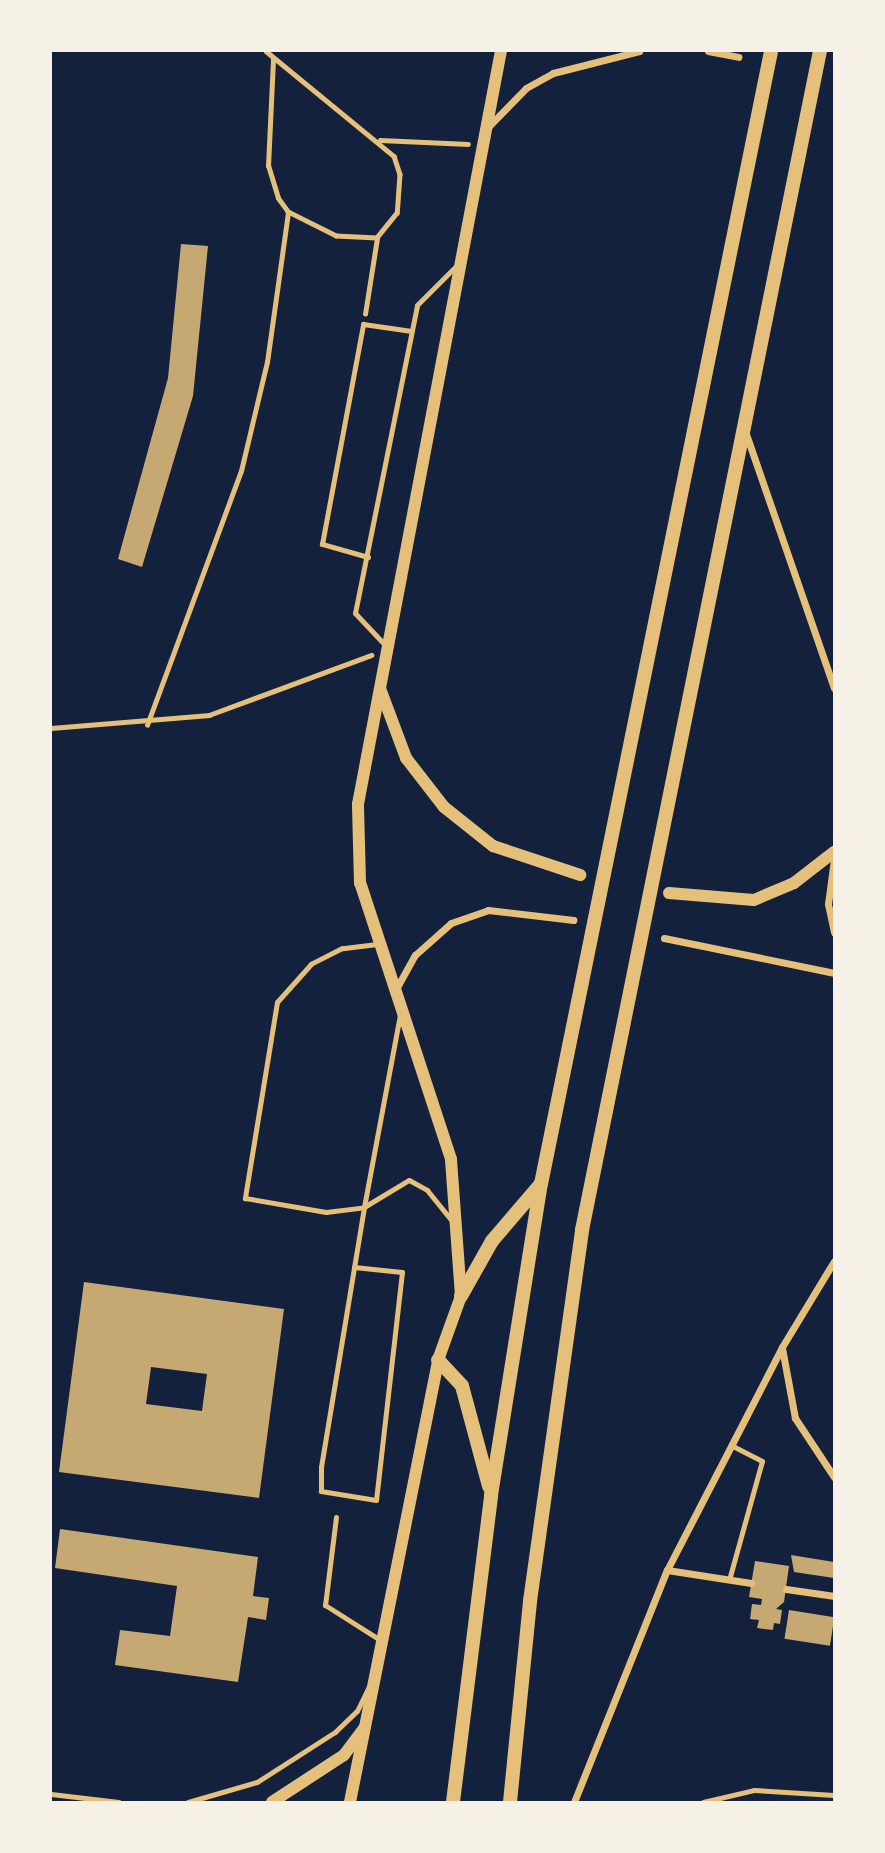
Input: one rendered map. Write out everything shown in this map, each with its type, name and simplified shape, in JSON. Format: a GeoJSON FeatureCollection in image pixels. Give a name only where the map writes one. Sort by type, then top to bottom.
{"type":"FeatureCollection","features":[{"type":"Feature","properties":{"kind":"main road"},"geometry":{"type":"LineString","coordinates":[[453,1802],[491,1495],[541,1184],[612,845],[771,51]]}},
{"type":"Feature","properties":{"kind":"main road"},"geometry":{"type":"LineString","coordinates":[[510,1802],[568,1317],[657,852],[820,51]]}},
{"type":"Feature","properties":{"kind":"main road"},"geometry":{"type":"LineString","coordinates":[[461,1296],[492,1241],[541,1184]]}},
{"type":"Feature","properties":{"kind":"main road"},"geometry":{"type":"LineString","coordinates":[[438,1360],[462,1386],[491,1495]]}},
{"type":"Feature","properties":{"kind":"street"},"geometry":{"type":"LineString","coordinates":[[350,1802],[382,1658],[438,1360],[461,1296],[461,1232],[451,1159],[392,997],[360,883],[358,804],[465,257],[500,51]]}},
{"type":"Feature","properties":{"kind":"street"},"geometry":{"type":"LineString","coordinates":[[487,128],[526,88],[553,73],[639,51]]}},
{"type":"Feature","properties":{"kind":"street"},"geometry":{"type":"LineString","coordinates":[[708,51],[738,57]]}},
{"type":"Feature","properties":{"kind":"street"},"geometry":{"type":"LineString","coordinates":[[744,426],[834,688]]}},
{"type":"Feature","properties":{"kind":"street"},"geometry":{"type":"LineString","coordinates":[[381,691],[406,758],[443,807],[493,846],[580,874]]}},
{"type":"Feature","properties":{"kind":"street"},"geometry":{"type":"LineString","coordinates":[[669,894],[754,900],[794,883],[834,852]]}},
{"type":"Feature","properties":{"kind":"street"},"geometry":{"type":"LineString","coordinates":[[834,859],[828,904],[834,932]]}},
{"type":"Feature","properties":{"kind":"street"},"geometry":{"type":"LineString","coordinates":[[392,997],[415,955],[450,923],[488,910],[573,920]]}},
{"type":"Feature","properties":{"kind":"street"},"geometry":{"type":"LineString","coordinates":[[664,938],[834,973]]}},
{"type":"Feature","properties":{"kind":"street"},"geometry":{"type":"LineString","coordinates":[[574,1802],[667,1570],[782,1347],[834,1261]]}},
{"type":"Feature","properties":{"kind":"street"},"geometry":{"type":"LineString","coordinates":[[782,1347],[795,1418],[834,1477]]}},
{"type":"Feature","properties":{"kind":"street"},"geometry":{"type":"LineString","coordinates":[[667,1570],[751,1583]]}},
{"type":"Feature","properties":{"kind":"street"},"geometry":{"type":"LineString","coordinates":[[786,1589],[834,1596]]}},
{"type":"Feature","properties":{"kind":"street"},"geometry":{"type":"LineString","coordinates":[[272,1802],[344,1755],[366,1725]]}},
{"type":"Feature","properties":{"kind":"lane"},"geometry":{"type":"LineString","coordinates":[[388,648],[355,613],[417,305],[465,257]]}},
{"type":"Feature","properties":{"kind":"lane"},"geometry":{"type":"LineString","coordinates":[[368,556],[322,544],[363,324],[412,331]]}},
{"type":"Feature","properties":{"kind":"lane"},"geometry":{"type":"LineString","coordinates":[[377,944],[342,948],[311,964],[277,1002],[245,1198],[326,1212],[364,1207],[409,1180],[427,1190],[461,1232]]}},
{"type":"Feature","properties":{"kind":"lane"},"geometry":{"type":"LineString","coordinates":[[354,1267],[402,1272],[376,1500],[321,1491],[354,1267],[400,1014]]}},
{"type":"Feature","properties":{"kind":"lane"},"geometry":{"type":"LineString","coordinates":[[729,1580],[762,1461],[732,1446]]}},
{"type":"Feature","properties":{"kind":"lane"},"geometry":{"type":"LineString","coordinates":[[336,1517],[325,1605],[385,1642]]}},
{"type":"Feature","properties":{"kind":"lane"},"geometry":{"type":"LineString","coordinates":[[187,1802],[257,1782],[335,1732],[357,1711],[382,1658]]}},
{"type":"Feature","properties":{"kind":"lane"},"geometry":{"type":"LineString","coordinates":[[703,1802],[754,1790],[834,1794]]}},
{"type":"Feature","properties":{"kind":"lane"},"geometry":{"type":"LineString","coordinates":[[51,1794],[119,1802]]}},
{"type":"Feature","properties":{"kind":"path"},"geometry":{"type":"LineString","coordinates":[[266,51],[379,140],[394,156],[401,193],[397,213],[377,238],[363,324]]}},
{"type":"Feature","properties":{"kind":"path"},"geometry":{"type":"LineString","coordinates":[[147,725],[241,471],[267,362],[288,212],[268,166],[273,58]]}},
{"type":"Feature","properties":{"kind":"path"},"geometry":{"type":"LineString","coordinates":[[379,140],[455,147],[487,128]]}},
{"type":"Feature","properties":{"kind":"path"},"geometry":{"type":"LineString","coordinates":[[288,212],[336,236],[377,238]]}},
{"type":"Feature","properties":{"kind":"path"},"geometry":{"type":"LineString","coordinates":[[51,728],[147,725],[209,715],[388,648]]}},
{"type":"Feature","properties":{"kind":"building"},"geometry":{"type":"Polygon","coordinates":[[[181,244],[208,246],[193,396],[142,567],[118,559],[168,378],[181,244]]]}},
{"type":"Feature","properties":{"kind":"building"},"geometry":{"type":"Polygon","coordinates":[[[84,1282],[284,1309],[259,1498],[59,1472],[84,1282]],[[151,1367],[146,1404],[202,1411],[207,1374],[151,1367]]]}},
{"type":"Feature","properties":{"kind":"building"},"geometry":{"type":"Polygon","coordinates":[[[60,1529],[258,1557],[253,1596],[269,1598],[266,1620],[248,1617],[238,1682],[115,1665],[120,1630],[170,1636],[177,1586],[55,1568],[60,1529]]]}},
{"type":"Feature","properties":{"kind":"building"},"geometry":{"type":"Polygon","coordinates":[[[791,1555],[834,1562],[834,1578],[794,1572],[791,1555]]]}},
{"type":"Feature","properties":{"kind":"building"},"geometry":{"type":"Polygon","coordinates":[[[755,1561],[789,1566],[784,1602],[776,1609],[782,1610],[780,1624],[774,1623],[773,1630],[757,1628],[759,1620],[750,1619],[752,1604],[761,1605],[762,1599],[749,1597],[755,1561]]]}},
{"type":"Feature","properties":{"kind":"building"},"geometry":{"type":"Polygon","coordinates":[[[789,1610],[834,1617],[830,1646],[784,1639],[789,1610]]]}}]}
